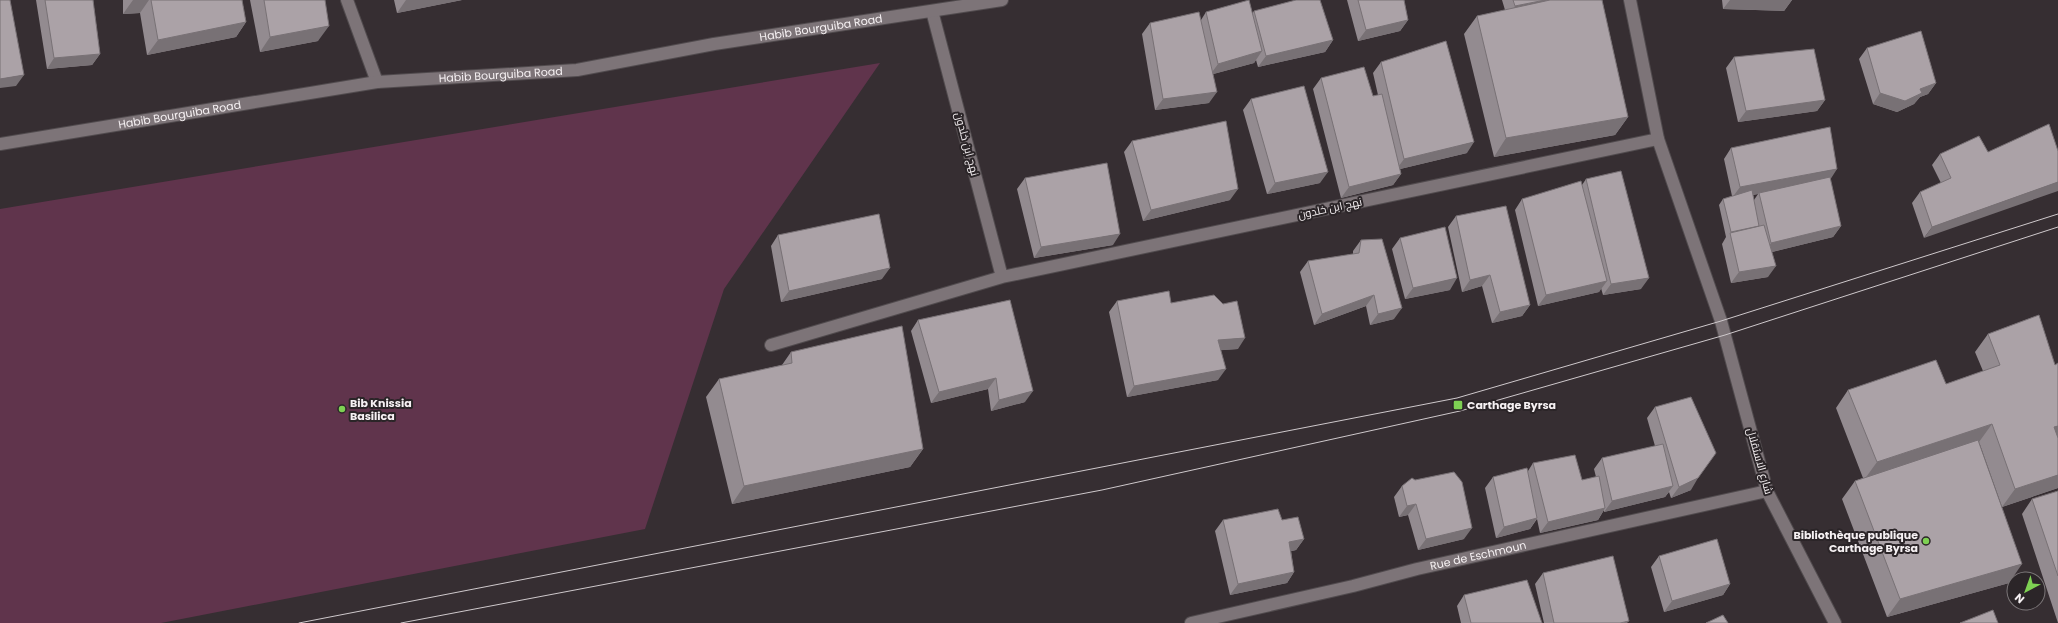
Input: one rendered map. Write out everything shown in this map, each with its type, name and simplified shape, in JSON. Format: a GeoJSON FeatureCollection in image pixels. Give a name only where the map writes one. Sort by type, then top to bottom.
{"type":"FeatureCollection","features":[{"type":"Feature","properties":{"kind":"street"},"geometry":{"type":"LineString","coordinates":[[347,0],[378,82]]}},
{"type":"Feature","properties":{"kind":"street","name":"Habib Bourguiba Road"},"geometry":{"type":"LineString","coordinates":[[0,144],[378,82],[577,70],[714,44],[1002,0]]}},
{"type":"Feature","properties":{"kind":"street","name":"شارع الاستقلال"},"geometry":{"type":"LineString","coordinates":[[1630,0],[1658,138],[1725,335],[1767,491],[1835,623]]}},
{"type":"Feature","properties":{"kind":"street","name":"نهج ابن خلدون"},"geometry":{"type":"LineString","coordinates":[[932,11],[1002,277]]}},
{"type":"Feature","properties":{"kind":"street","name":"نهج ابن خلدون"},"geometry":{"type":"LineString","coordinates":[[771,345],[1002,277],[1658,138]]}},
{"type":"Feature","properties":{"kind":"street","name":"Rue de Eschmoun"},"geometry":{"type":"LineString","coordinates":[[1191,623],[1227,619],[1417,569],[1767,491]]}},
{"type":"Feature","properties":{"kind":"shaded area","name":"Bib Knissia Basilica"},"geometry":{"type":"Polygon","coordinates":[[[880,63],[724,289],[645,529],[161,623],[0,623],[0,209],[880,63]]]}},
{"type":"Feature","properties":{"kind":"building"},"geometry":{"type":"Polygon","coordinates":[[[0,0],[10,0],[24,75],[0,79],[0,0]]]}},
{"type":"Feature","properties":{"kind":"building"},"geometry":{"type":"Polygon","coordinates":[[[45,0],[93,0],[100,54],[54,58],[45,0]]]}},
{"type":"Feature","properties":{"kind":"building"},"geometry":{"type":"Polygon","coordinates":[[[151,0],[242,0],[246,22],[158,40],[151,0]]]}},
{"type":"Feature","properties":{"kind":"building"},"geometry":{"type":"Polygon","coordinates":[[[264,0],[325,0],[329,26],[270,37],[264,0]]]}},
{"type":"Feature","properties":{"kind":"building"},"geometry":{"type":"Polygon","coordinates":[[[1249,0],[1262,51],[1218,64],[1206,12],[1249,0]]]}},
{"type":"Feature","properties":{"kind":"building"},"geometry":{"type":"Polygon","coordinates":[[[1296,0],[1320,0],[1333,40],[1266,56],[1254,11],[1296,0]]]}},
{"type":"Feature","properties":{"kind":"building"},"geometry":{"type":"Polygon","coordinates":[[[1358,0],[1404,0],[1408,20],[1366,30],[1358,0]]]}},
{"type":"Feature","properties":{"kind":"building"},"geometry":{"type":"Polygon","coordinates":[[[1513,0],[1545,0],[1515,6],[1513,0]]]}},
{"type":"Feature","properties":{"kind":"building"},"geometry":{"type":"Polygon","coordinates":[[[1550,0],[1602,0],[1628,117],[1506,138],[1477,16],[1550,0]]]}},
{"type":"Feature","properties":{"kind":"building"},"geometry":{"type":"Polygon","coordinates":[[[1199,12],[1217,92],[1163,99],[1150,23],[1199,12]]]}},
{"type":"Feature","properties":{"kind":"building"},"geometry":{"type":"Polygon","coordinates":[[[1921,31],[1936,83],[1920,89],[1922,93],[1905,101],[1880,93],[1867,48],[1921,31]]]}},
{"type":"Feature","properties":{"kind":"building"},"geometry":{"type":"Polygon","coordinates":[[[1446,41],[1474,142],[1404,159],[1381,62],[1446,41]]]}},
{"type":"Feature","properties":{"kind":"building"},"geometry":{"type":"Polygon","coordinates":[[[1814,49],[1825,100],[1746,111],[1734,57],[1814,49]]]}},
{"type":"Feature","properties":{"kind":"building"},"geometry":{"type":"Polygon","coordinates":[[[1364,67],[1373,96],[1382,94],[1401,174],[1349,187],[1321,78],[1364,67]]]}},
{"type":"Feature","properties":{"kind":"building"},"geometry":{"type":"Polygon","coordinates":[[[1304,86],[1328,172],[1275,183],[1251,99],[1304,86]]]}},
{"type":"Feature","properties":{"kind":"building"},"geometry":{"type":"Polygon","coordinates":[[[1226,121],[1238,189],[1151,210],[1132,141],[1226,121]]]}},
{"type":"Feature","properties":{"kind":"building"},"geometry":{"type":"Polygon","coordinates":[[[2049,124],[2058,151],[2058,182],[1932,227],[1920,192],[1951,178],[1940,154],[1979,136],[1988,152],[2049,124]]]}},
{"type":"Feature","properties":{"kind":"building"},"geometry":{"type":"Polygon","coordinates":[[[1830,127],[1837,169],[1740,187],[1731,148],[1830,127]]]}},
{"type":"Feature","properties":{"kind":"building"},"geometry":{"type":"Polygon","coordinates":[[[1107,163],[1120,234],[1041,247],[1025,178],[1107,163]]]}},
{"type":"Feature","properties":{"kind":"building"},"geometry":{"type":"Polygon","coordinates":[[[1621,171],[1649,278],[1611,284],[1586,179],[1621,171]]]}},
{"type":"Feature","properties":{"kind":"building"},"geometry":{"type":"Polygon","coordinates":[[[1830,177],[1841,226],[1771,243],[1759,193],[1830,177]]]}},
{"type":"Feature","properties":{"kind":"building"},"geometry":{"type":"Polygon","coordinates":[[[1581,181],[1607,281],[1546,295],[1522,199],[1581,181]]]}},
{"type":"Feature","properties":{"kind":"building"},"geometry":{"type":"Polygon","coordinates":[[[1752,190],[1759,226],[1731,232],[1723,199],[1752,190]]]}},
{"type":"Feature","properties":{"kind":"building"},"geometry":{"type":"Polygon","coordinates":[[[1506,206],[1530,305],[1500,312],[1490,275],[1470,280],[1456,216],[1506,206]]]}},
{"type":"Feature","properties":{"kind":"building"},"geometry":{"type":"Polygon","coordinates":[[[879,214],[890,268],[789,291],[778,235],[879,214]]]}},
{"type":"Feature","properties":{"kind":"building"},"geometry":{"type":"Polygon","coordinates":[[[1764,225],[1776,266],[1739,272],[1730,233],[1764,225]]]}},
{"type":"Feature","properties":{"kind":"building"},"geometry":{"type":"Polygon","coordinates":[[[1445,227],[1457,278],[1413,288],[1400,238],[1445,227]]]}},
{"type":"Feature","properties":{"kind":"building"},"geometry":{"type":"Polygon","coordinates":[[[1382,239],[1402,308],[1378,314],[1374,295],[1322,314],[1308,261],[1359,253],[1361,240],[1382,239]]]}},
{"type":"Feature","properties":{"kind":"building"},"geometry":{"type":"Polygon","coordinates":[[[1169,291],[1171,303],[1214,295],[1223,304],[1237,301],[1245,338],[1218,340],[1226,369],[1134,386],[1117,301],[1169,291]]]}},
{"type":"Feature","properties":{"kind":"building"},"geometry":{"type":"Polygon","coordinates":[[[1010,300],[1033,391],[999,400],[996,378],[939,392],[918,320],[1010,300]]]}},
{"type":"Feature","properties":{"kind":"building"},"geometry":{"type":"Polygon","coordinates":[[[2039,315],[2055,365],[2058,363],[2058,426],[2054,427],[2058,438],[2058,475],[2015,489],[1992,424],[1877,462],[1848,390],[1936,360],[1946,384],[2000,365],[1988,334],[2039,315]]]}},
{"type":"Feature","properties":{"kind":"building"},"geometry":{"type":"Polygon","coordinates":[[[902,326],[923,449],[744,486],[719,379],[792,363],[791,352],[902,326]]]}},
{"type":"Feature","properties":{"kind":"building"},"geometry":{"type":"Polygon","coordinates":[[[1691,397],[1716,453],[1698,478],[1679,487],[1655,407],[1691,397]]]}},
{"type":"Feature","properties":{"kind":"building","name":"Bibliothèque publique Carthage Byrsa"},"geometry":{"type":"Polygon","coordinates":[[[1978,440],[2022,564],[1900,599],[1855,481],[1978,440]]]}},
{"type":"Feature","properties":{"kind":"building"},"geometry":{"type":"Polygon","coordinates":[[[1663,444],[1673,486],[1612,501],[1602,458],[1663,444]]]}},
{"type":"Feature","properties":{"kind":"building"},"geometry":{"type":"Polygon","coordinates":[[[1575,455],[1582,480],[1599,476],[1605,508],[1548,522],[1533,463],[1575,455]]]}},
{"type":"Feature","properties":{"kind":"building"},"geometry":{"type":"Polygon","coordinates":[[[1527,468],[1537,518],[1504,527],[1493,477],[1527,468]]]}},
{"type":"Feature","properties":{"kind":"building"},"geometry":{"type":"Polygon","coordinates":[[[1454,472],[1462,482],[1472,528],[1426,539],[1416,504],[1407,506],[1402,486],[1412,478],[1415,480],[1454,472]]]}},
{"type":"Feature","properties":{"kind":"building"},"geometry":{"type":"Polygon","coordinates":[[[2058,491],[2058,576],[2032,499],[2058,491]]]}},
{"type":"Feature","properties":{"kind":"building"},"geometry":{"type":"Polygon","coordinates":[[[1278,509],[1282,520],[1298,517],[1304,539],[1289,542],[1294,572],[1238,584],[1223,520],[1278,509]]]}},
{"type":"Feature","properties":{"kind":"building"},"geometry":{"type":"Polygon","coordinates":[[[1717,539],[1730,584],[1672,601],[1659,556],[1717,539]]]}},
{"type":"Feature","properties":{"kind":"building"},"geometry":{"type":"Polygon","coordinates":[[[1613,556],[1629,621],[1620,623],[1554,623],[1543,573],[1613,556]]]}},
{"type":"Feature","properties":{"kind":"building"},"geometry":{"type":"Polygon","coordinates":[[[1527,580],[1542,623],[1471,623],[1464,595],[1527,580]]]}},
{"type":"Feature","properties":{"kind":"building"},"geometry":{"type":"Polygon","coordinates":[[[1993,610],[1998,623],[1960,623],[1993,610]]]}},
{"type":"Feature","properties":{"kind":"building"},"geometry":{"type":"Polygon","coordinates":[[[1723,615],[1728,623],[1706,623],[1723,615]]]}},
{"type":"Feature","properties":{"kind":"tram line"},"geometry":{"type":"LineString","coordinates":[[299,623],[1457,398],[1721,321],[2058,214]]}},
{"type":"Feature","properties":{"kind":"tram line"},"geometry":{"type":"LineString","coordinates":[[401,623],[1102,490],[1460,411],[1725,335],[2058,227]]}},
{"type":"Feature","properties":{"kind":"place","name":"Carthage Byrsa"},"geometry":{"type":"Point","coordinates":[1458,405]}},
{"type":"Feature","properties":{"kind":"place","name":"Bib Knissia Basilica"},"geometry":{"type":"Point","coordinates":[342,409]}},
{"type":"Feature","properties":{"kind":"place","name":"Bibliothèque publique Carthage Byrsa"},"geometry":{"type":"Point","coordinates":[1926,541]}}]}
